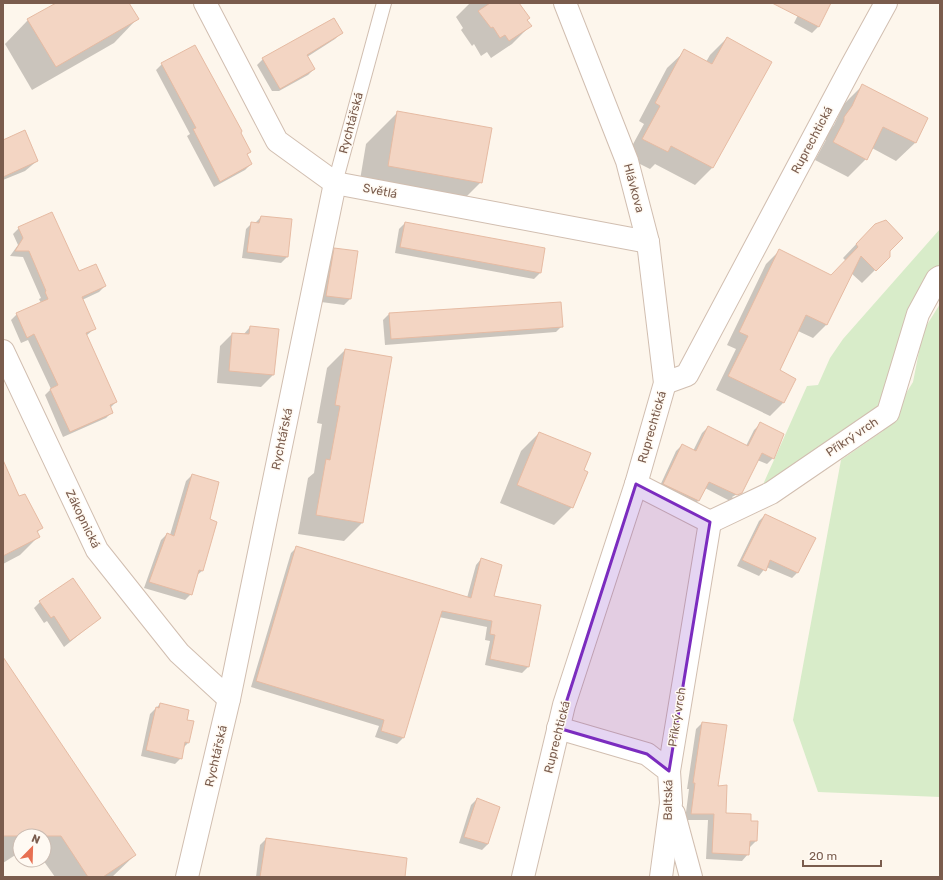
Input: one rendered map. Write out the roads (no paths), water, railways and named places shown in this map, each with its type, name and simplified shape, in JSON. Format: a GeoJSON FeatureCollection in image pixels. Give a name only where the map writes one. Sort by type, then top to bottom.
{"type":"FeatureCollection","features":[{"type":"Feature","properties":{"kind":"street","name":"Světlá"},"geometry":{"type":"LineString","coordinates":[[204,3],[277,141],[335,183],[648,242]]}},
{"type":"Feature","properties":{"kind":"street","name":"Hlávkova"},"geometry":{"type":"LineString","coordinates":[[565,3],[627,161],[648,242],[664,383]]}},
{"type":"Feature","properties":{"kind":"street","name":"Ruprechtická"},"geometry":{"type":"LineString","coordinates":[[523,877],[564,705],[601,587],[636,484],[664,383],[688,375],[886,3]]}},
{"type":"Feature","properties":{"kind":"street","name":"Rychtářská"},"geometry":{"type":"LineString","coordinates":[[187,877],[229,699],[335,183]]}},
{"type":"Feature","properties":{"kind":"street","name":"Příkrý vrch"},"geometry":{"type":"LineString","coordinates":[[668,771],[710,522],[771,493],[888,413],[918,314],[940,277]]}},
{"type":"Feature","properties":{"kind":"street","name":"Zákopnická"},"geometry":{"type":"LineString","coordinates":[[3,351],[97,550],[179,653],[229,699]]}},
{"type":"Feature","properties":{"kind":"street"},"geometry":{"type":"LineString","coordinates":[[636,484],[710,522]]}},
{"type":"Feature","properties":{"kind":"street","name":"Baltská"},"geometry":{"type":"LineString","coordinates":[[558,728],[647,754],[668,771],[671,803],[662,877]]}},
{"type":"Feature","properties":{"kind":"street"},"geometry":{"type":"LineString","coordinates":[[671,803],[691,877]]}},
{"type":"Feature","properties":{"kind":"lane","name":"Rychtářská"},"geometry":{"type":"LineString","coordinates":[[335,183],[384,3]]}}]}
